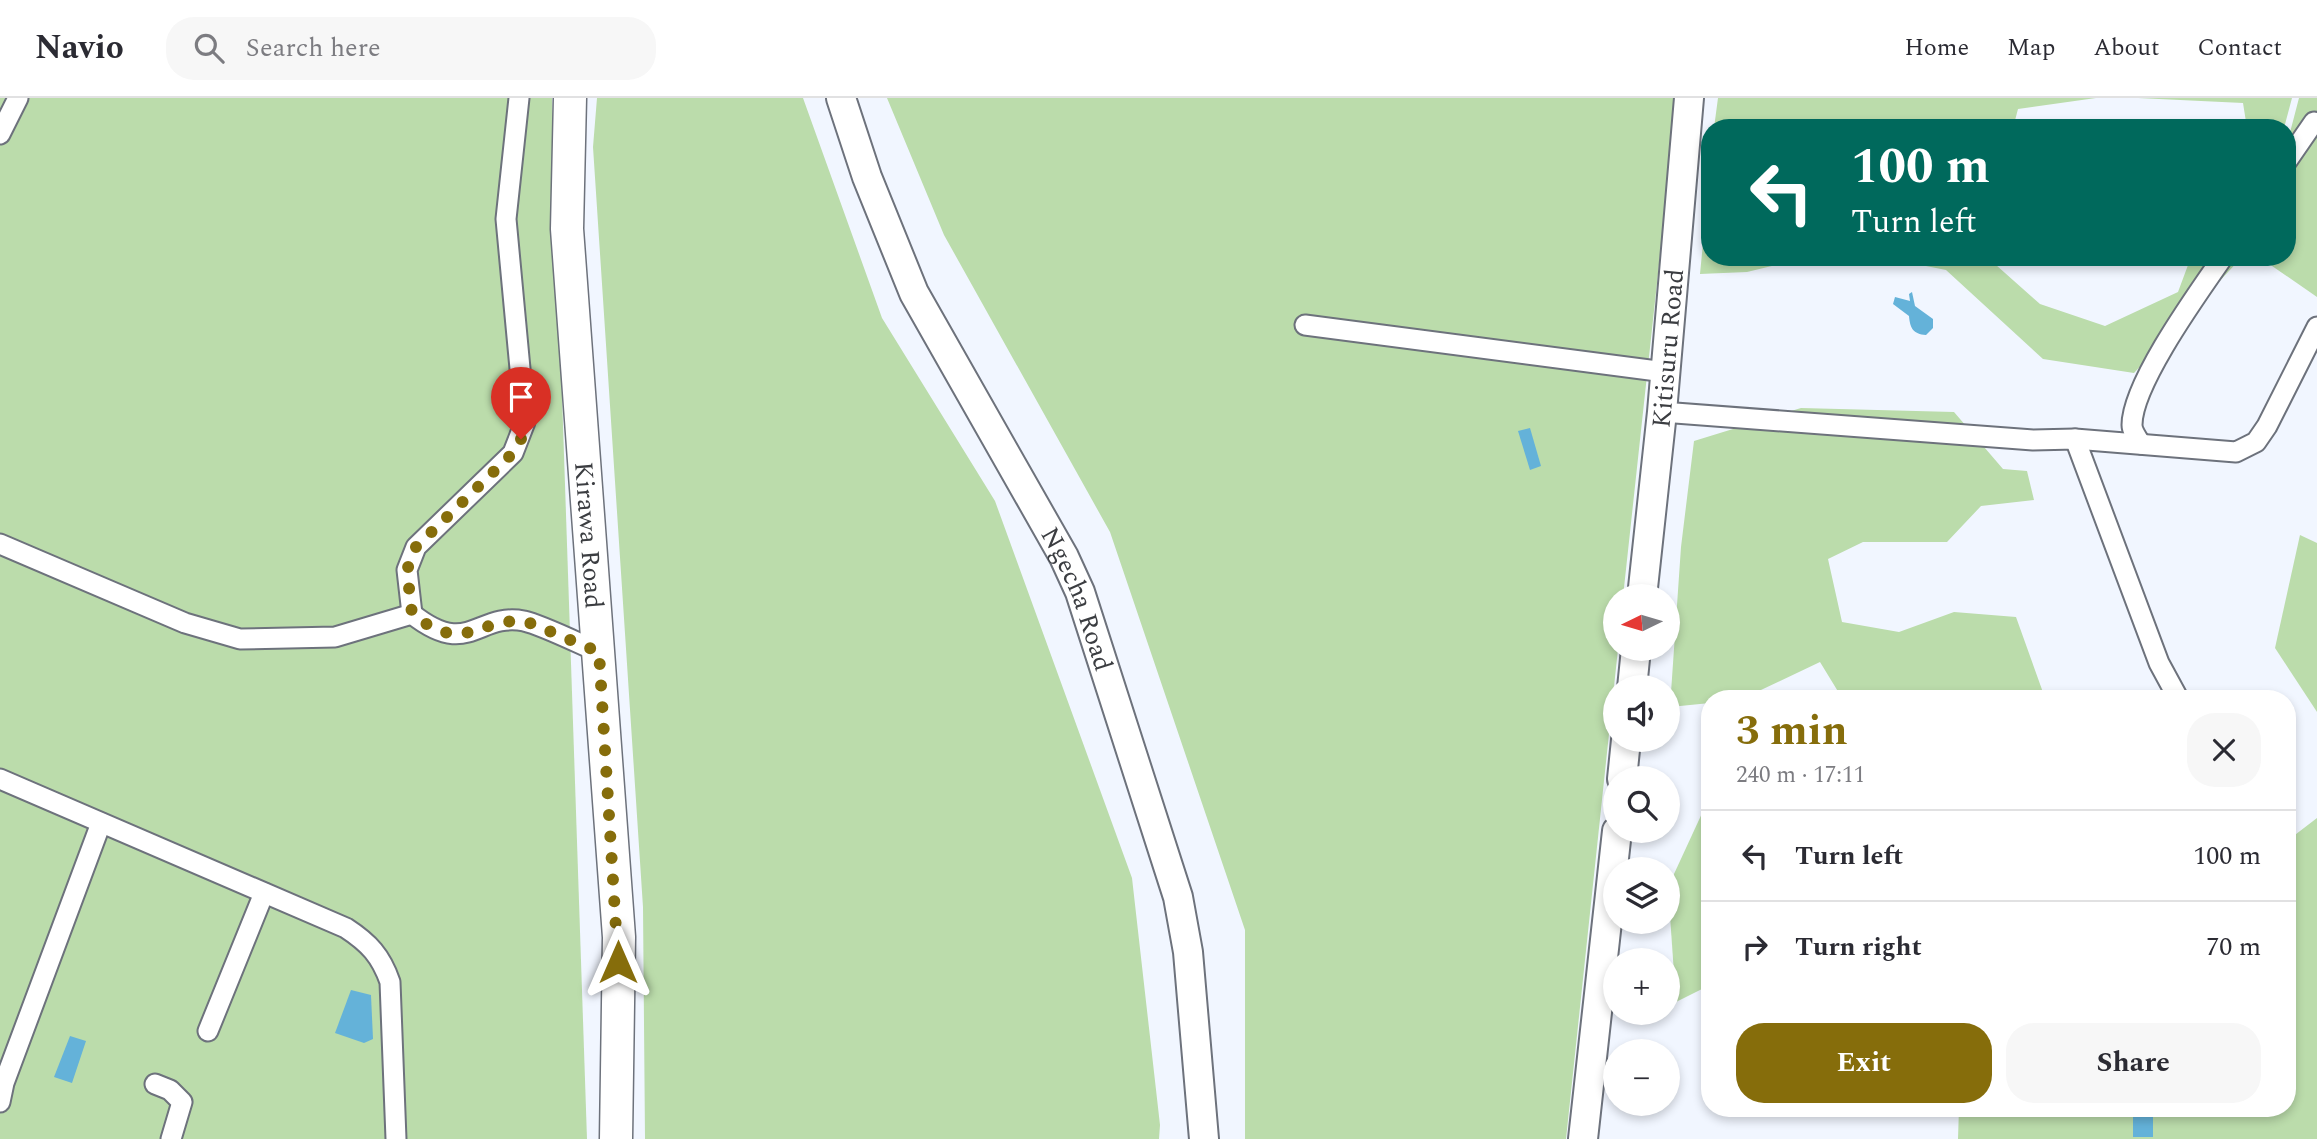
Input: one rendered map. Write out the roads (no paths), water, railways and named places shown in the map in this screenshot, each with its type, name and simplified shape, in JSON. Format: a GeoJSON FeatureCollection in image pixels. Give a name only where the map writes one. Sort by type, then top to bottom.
{"type":"FeatureCollection","features":[{"type":"Feature","properties":{"kind":"main road","name":"Kirawa Road"},"geometry":{"type":"LineString","coordinates":[[570,98],[567,229],[619,937],[616,1139]]}},
{"type":"Feature","properties":{"kind":"main road","name":"Ngecha Road"},"geometry":{"type":"LineString","coordinates":[[841,98],[867,177],[914,293],[1027,490],[1080,592],[1178,897],[1188,952],[1204,1139]]}},
{"type":"Feature","properties":{"kind":"main road","name":"Kitisuru Road"},"geometry":{"type":"LineString","coordinates":[[1643,584],[1662,412],[1689,98]]}},
{"type":"Feature","properties":{"kind":"main road"},"geometry":{"type":"LineString","coordinates":[[1583,1139],[1616,843]]}},
{"type":"Feature","properties":{"kind":"street"},"geometry":{"type":"LineString","coordinates":[[0,134],[19,98]]}},
{"type":"Feature","properties":{"kind":"street"},"geometry":{"type":"LineString","coordinates":[[412,614],[407,570],[416,547],[513,453],[525,422],[506,219],[519,98]]}},
{"type":"Feature","properties":{"kind":"street"},"geometry":{"type":"LineString","coordinates":[[2296,148],[2314,122]]}},
{"type":"Feature","properties":{"kind":"street"},"geometry":{"type":"LineString","coordinates":[[2141,444],[2132,428],[2134,405],[2174,329],[2216,266]]}},
{"type":"Feature","properties":{"kind":"street"},"geometry":{"type":"LineString","coordinates":[[1306,325],[1665,372]]}},
{"type":"Feature","properties":{"kind":"street"},"geometry":{"type":"LineString","coordinates":[[1662,412],[2033,440],[2075,439],[2208,452],[2236,452],[2256,442],[2317,327]]}},
{"type":"Feature","properties":{"kind":"street"},"geometry":{"type":"LineString","coordinates":[[2075,439],[2159,663],[2174,690]]}},
{"type":"Feature","properties":{"kind":"street"},"geometry":{"type":"LineString","coordinates":[[0,544],[186,623],[240,639],[335,637],[412,614],[438,631],[467,635],[502,623],[525,621],[599,652]]}},
{"type":"Feature","properties":{"kind":"street"},"geometry":{"type":"LineString","coordinates":[[0,779],[346,929],[371,946],[384,965],[393,1003],[396,1139]]}},
{"type":"Feature","properties":{"kind":"street"},"geometry":{"type":"LineString","coordinates":[[0,1102],[4,1083],[101,822]]}},
{"type":"Feature","properties":{"kind":"street"},"geometry":{"type":"LineString","coordinates":[[208,1031],[264,893]]}},
{"type":"Feature","properties":{"kind":"street"},"geometry":{"type":"LineString","coordinates":[[155,1084],[170,1090],[182,1102],[171,1139]]}},
{"type":"Feature","properties":{"kind":"water"},"geometry":{"type":"Polygon","coordinates":[[[1912,292],[1915,306],[1933,319],[1933,328],[1926,335],[1915,332],[1909,316],[1893,304],[1895,297],[1910,301],[1909,294],[1912,292]]]}},
{"type":"Feature","properties":{"kind":"water"},"geometry":{"type":"Polygon","coordinates":[[[1530,428],[1541,466],[1530,470],[1518,431],[1530,428]]]}},
{"type":"Feature","properties":{"kind":"water"},"geometry":{"type":"Polygon","coordinates":[[[351,990],[371,995],[373,1039],[364,1043],[335,1033],[351,990]]]}},
{"type":"Feature","properties":{"kind":"water"},"geometry":{"type":"Polygon","coordinates":[[[70,1036],[86,1041],[72,1083],[54,1077],[70,1036]]]}},
{"type":"Feature","properties":{"kind":"water"},"geometry":{"type":"Polygon","coordinates":[[[2133,1117],[2153,1117],[2153,1137],[2133,1137],[2133,1117]]]}}]}
